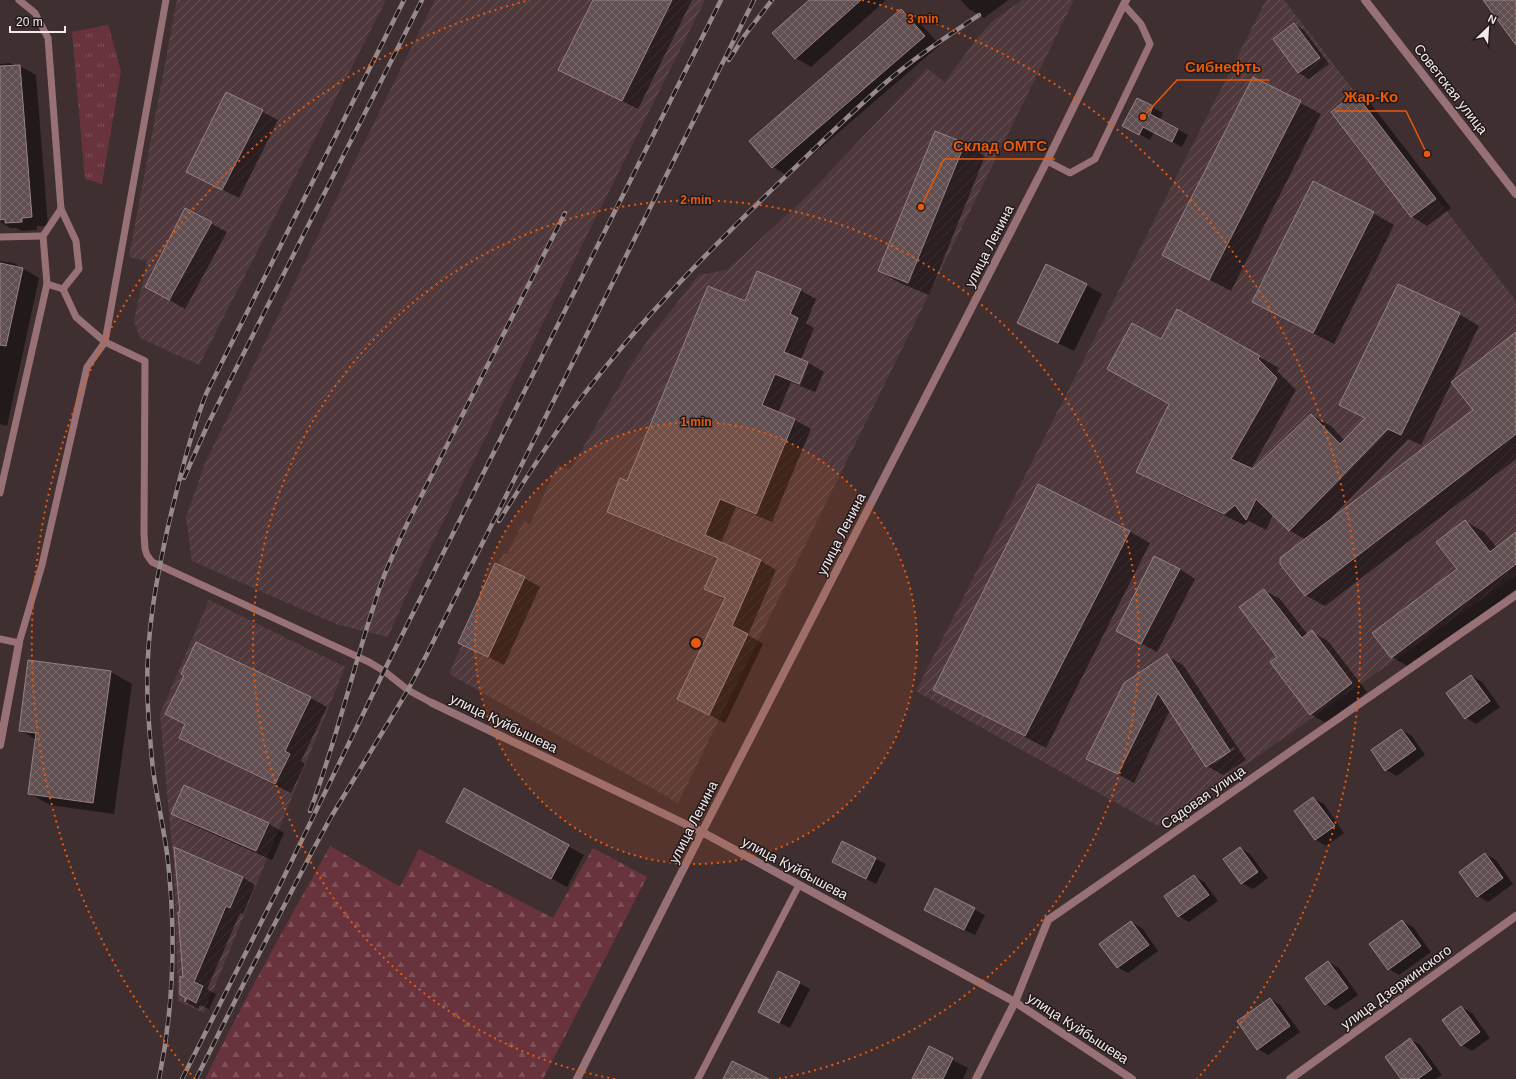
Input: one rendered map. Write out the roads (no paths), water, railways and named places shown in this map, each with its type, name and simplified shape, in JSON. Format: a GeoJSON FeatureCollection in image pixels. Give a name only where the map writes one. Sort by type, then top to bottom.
{"type":"FeatureCollection","features":[{"type":"Feature","properties":{"kind":"street","name":"Советская улица"},"geometry":{"type":"LineString","coordinates":[[1365,0],[1516,194]]}},
{"type":"Feature","properties":{"kind":"street","name":"улица Ленина"},"geometry":{"type":"LineString","coordinates":[[577,1079],[702,832],[1047,161],[1125,3]]}},
{"type":"Feature","properties":{"kind":"street","name":"Садовая улица"},"geometry":{"type":"LineString","coordinates":[[976,1079],[1015,1002],[1048,920],[1516,595]]}},
{"type":"Feature","properties":{"kind":"street"},"geometry":{"type":"LineString","coordinates":[[0,745],[19,643]]}},
{"type":"Feature","properties":{"kind":"street","name":"улица Куйбышева"},"geometry":{"type":"LineString","coordinates":[[432,702],[702,832],[1015,1002],[1132,1079]]}},
{"type":"Feature","properties":{"kind":"street","name":"улица Дзержинского"},"geometry":{"type":"LineString","coordinates":[[1290,1079],[1516,916]]}},
{"type":"Feature","properties":{"kind":"lane"},"geometry":{"type":"LineString","coordinates":[[19,0],[35,13],[48,38],[61,209],[76,241],[78,269],[63,289]]}},
{"type":"Feature","properties":{"kind":"lane"},"geometry":{"type":"LineString","coordinates":[[0,639],[19,643],[42,565],[87,367],[106,342],[166,0]]}},
{"type":"Feature","properties":{"kind":"lane"},"geometry":{"type":"LineString","coordinates":[[1047,161],[1070,173],[1095,158],[1150,44],[1141,24],[1125,3]]}},
{"type":"Feature","properties":{"kind":"lane"},"geometry":{"type":"LineString","coordinates":[[0,492],[47,284],[43,236],[61,209]]}},
{"type":"Feature","properties":{"kind":"lane"},"geometry":{"type":"LineString","coordinates":[[0,237],[43,236]]}},
{"type":"Feature","properties":{"kind":"lane"},"geometry":{"type":"LineString","coordinates":[[47,284],[63,289],[76,317],[106,342],[145,360],[144,533],[145,550],[149,559],[159,566],[369,662],[384,670],[408,690],[432,702]]}},
{"type":"Feature","properties":{"kind":"lane"},"geometry":{"type":"LineString","coordinates":[[698,1079],[799,885]]}},
{"type":"Feature","properties":{"kind":"railway"},"geometry":{"type":"LineString","coordinates":[[159,1079],[168,1023],[172,966],[172,909],[167,853],[153,770],[147,683],[152,610],[166,538],[187,453],[206,394],[404,0]]}},
{"type":"Feature","properties":{"kind":"railway"},"geometry":{"type":"LineString","coordinates":[[184,478],[208,424],[422,0]]}},
{"type":"Feature","properties":{"kind":"railway"},"geometry":{"type":"LineString","coordinates":[[182,1079],[280,885],[384,671],[721,0]]}},
{"type":"Feature","properties":{"kind":"railway"},"geometry":{"type":"LineString","coordinates":[[196,1079],[313,850],[331,817],[408,690],[427,654],[754,0]]}},
{"type":"Feature","properties":{"kind":"railway"},"geometry":{"type":"LineString","coordinates":[[729,60],[745,35],[772,0]]}},
{"type":"Feature","properties":{"kind":"railway"},"geometry":{"type":"LineString","coordinates":[[499,521],[528,474],[581,398],[604,368],[678,284],[757,204],[867,99],[916,58],[979,15]]}},
{"type":"Feature","properties":{"kind":"railway"},"geometry":{"type":"LineString","coordinates":[[310,811],[329,755],[381,584],[391,560],[409,520],[565,213]]}},
{"type":"Feature","properties":{"kind":"place","name":"Сибнефть"},"geometry":{"type":"Point","coordinates":[1143,117]}},
{"type":"Feature","properties":{"kind":"place","name":"Жар-Ко"},"geometry":{"type":"Point","coordinates":[1427,154]}},
{"type":"Feature","properties":{"kind":"place","name":"Склад ОМТС"},"geometry":{"type":"Point","coordinates":[921,207]}}]}
